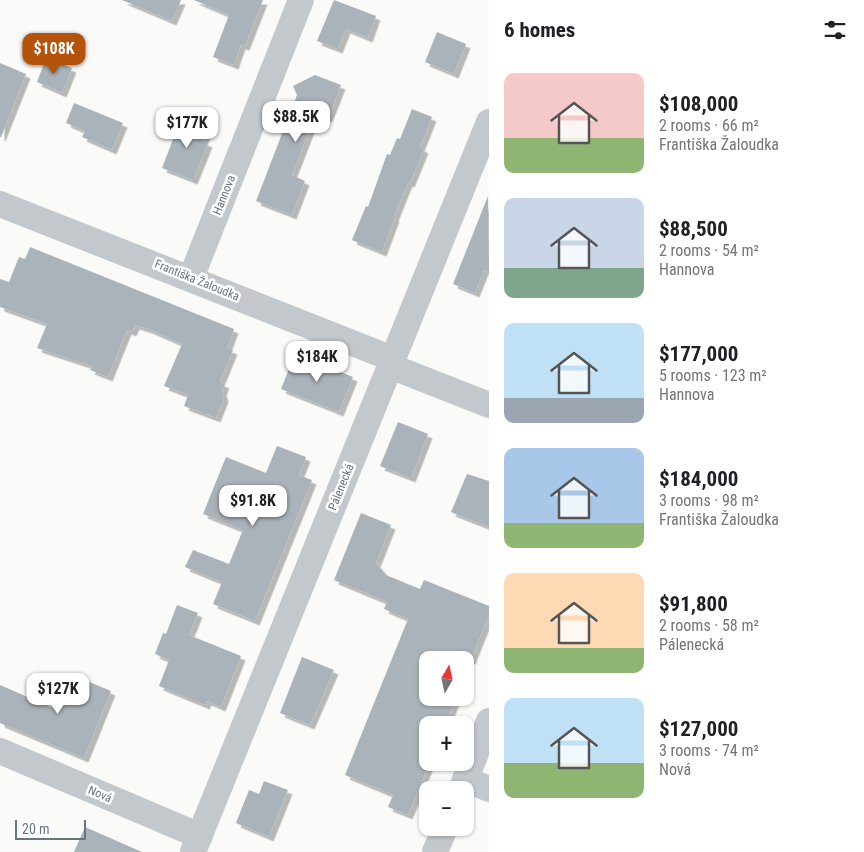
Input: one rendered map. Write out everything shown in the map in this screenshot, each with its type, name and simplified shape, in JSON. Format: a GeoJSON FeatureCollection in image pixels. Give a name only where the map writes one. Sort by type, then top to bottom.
{"type":"FeatureCollection","features":[{"type":"Feature","properties":{"kind":"street","name":"Hannova"},"geometry":{"type":"LineString","coordinates":[[191,278],[301,0]]}},
{"type":"Feature","properties":{"kind":"street","name":"Pálenecká"},"geometry":{"type":"LineString","coordinates":[[196,844],[489,122]]}},
{"type":"Feature","properties":{"kind":"street","name":"Františka Žaloudka"},"geometry":{"type":"LineString","coordinates":[[0,204],[191,278],[489,405]]}},
{"type":"Feature","properties":{"kind":"street"},"geometry":{"type":"LineString","coordinates":[[464,781],[489,721]]}},
{"type":"Feature","properties":{"kind":"street","name":"Nová"},"geometry":{"type":"LineString","coordinates":[[0,751],[196,844]]}},
{"type":"Feature","properties":{"kind":"street"},"geometry":{"type":"LineString","coordinates":[[474,786],[489,789]]}},
{"type":"Feature","properties":{"kind":"street"},"geometry":{"type":"LineString","coordinates":[[435,852],[442,836]]}},
{"type":"Feature","properties":{"kind":"building"},"geometry":{"type":"Polygon","coordinates":[[[122,0],[181,0],[172,21],[122,0]]]}},
{"type":"Feature","properties":{"kind":"building"},"geometry":{"type":"Polygon","coordinates":[[[194,0],[263,0],[245,46],[241,45],[234,65],[213,57],[229,15],[194,0]]]}},
{"type":"Feature","properties":{"kind":"building"},"geometry":{"type":"Polygon","coordinates":[[[334,0],[376,16],[368,38],[346,29],[338,49],[317,41],[334,0]]]}},
{"type":"Feature","properties":{"kind":"building"},"geometry":{"type":"Polygon","coordinates":[[[437,32],[466,44],[454,74],[425,62],[437,32]]]}},
{"type":"Feature","properties":{"kind":"building"},"geometry":{"type":"Polygon","coordinates":[[[46,58],[72,68],[62,93],[37,82],[46,58]]]}},
{"type":"Feature","properties":{"kind":"building"},"geometry":{"type":"Polygon","coordinates":[[[0,63],[26,74],[1,137],[0,137],[0,63]]]}},
{"type":"Feature","properties":{"kind":"building"},"geometry":{"type":"Polygon","coordinates":[[[315,75],[341,85],[328,118],[316,113],[292,175],[305,181],[292,215],[256,201],[297,95],[293,86],[315,75]]]}},
{"type":"Feature","properties":{"kind":"building"},"geometry":{"type":"Polygon","coordinates":[[[74,103],[123,123],[112,150],[82,137],[85,131],[66,123],[74,103]]]}},
{"type":"Feature","properties":{"kind":"building"},"geometry":{"type":"Polygon","coordinates":[[[412,109],[432,117],[420,147],[424,149],[410,183],[408,182],[382,252],[352,240],[366,206],[368,207],[387,154],[390,155],[397,138],[400,139],[412,109]]]}},
{"type":"Feature","properties":{"kind":"building"},"geometry":{"type":"Polygon","coordinates":[[[182,116],[209,127],[203,141],[208,143],[193,180],[162,168],[182,116]]]}},
{"type":"Feature","properties":{"kind":"building"},"geometry":{"type":"Polygon","coordinates":[[[488,196],[489,272],[484,270],[475,293],[453,284],[488,196]]]}},
{"type":"Feature","properties":{"kind":"building"},"geometry":{"type":"Polygon","coordinates":[[[30,247],[234,329],[227,348],[233,350],[220,382],[225,384],[222,391],[224,398],[216,418],[184,406],[188,395],[164,386],[182,344],[148,329],[135,325],[132,332],[127,330],[108,377],[90,370],[92,366],[37,348],[47,324],[0,307],[0,279],[9,282],[19,257],[25,259],[30,247]]]}},
{"type":"Feature","properties":{"kind":"building"},"geometry":{"type":"Polygon","coordinates":[[[295,354],[353,377],[339,412],[281,389],[295,354]]]}},
{"type":"Feature","properties":{"kind":"building"},"geometry":{"type":"Polygon","coordinates":[[[398,422],[428,434],[411,478],[380,466],[398,422]]]}},
{"type":"Feature","properties":{"kind":"building"},"geometry":{"type":"Polygon","coordinates":[[[277,446],[306,457],[299,475],[312,480],[255,621],[213,604],[222,582],[185,567],[193,550],[229,564],[243,530],[203,514],[226,457],[266,473],[277,446]]]}},
{"type":"Feature","properties":{"kind":"building"},"geometry":{"type":"Polygon","coordinates":[[[467,474],[489,481],[489,527],[451,512],[467,474]]]}},
{"type":"Feature","properties":{"kind":"building"},"geometry":{"type":"Polygon","coordinates":[[[361,513],[391,525],[376,563],[386,575],[420,589],[424,580],[489,606],[489,615],[474,652],[419,651],[419,706],[453,706],[449,716],[419,716],[419,771],[426,771],[422,781],[419,781],[419,789],[408,815],[388,807],[393,795],[345,775],[408,619],[384,609],[387,602],[334,580],[361,513]]]}},
{"type":"Feature","properties":{"kind":"building"},"geometry":{"type":"Polygon","coordinates":[[[177,605],[198,613],[189,635],[241,656],[221,707],[207,701],[205,705],[159,686],[169,660],[155,654],[163,633],[166,634],[177,605]]]}},
{"type":"Feature","properties":{"kind":"building"},"geometry":{"type":"Polygon","coordinates":[[[302,657],[334,670],[310,725],[280,713],[302,657]]]}},
{"type":"Feature","properties":{"kind":"building"},"geometry":{"type":"Polygon","coordinates":[[[68,673],[111,691],[84,758],[0,723],[0,685],[53,708],[68,673]]]}},
{"type":"Feature","properties":{"kind":"building"},"geometry":{"type":"Polygon","coordinates":[[[264,781],[288,790],[269,837],[236,823],[249,790],[259,794],[264,781]]]}},
{"type":"Feature","properties":{"kind":"building"},"geometry":{"type":"Polygon","coordinates":[[[85,827],[142,852],[74,852],[85,827]]]}}]}
